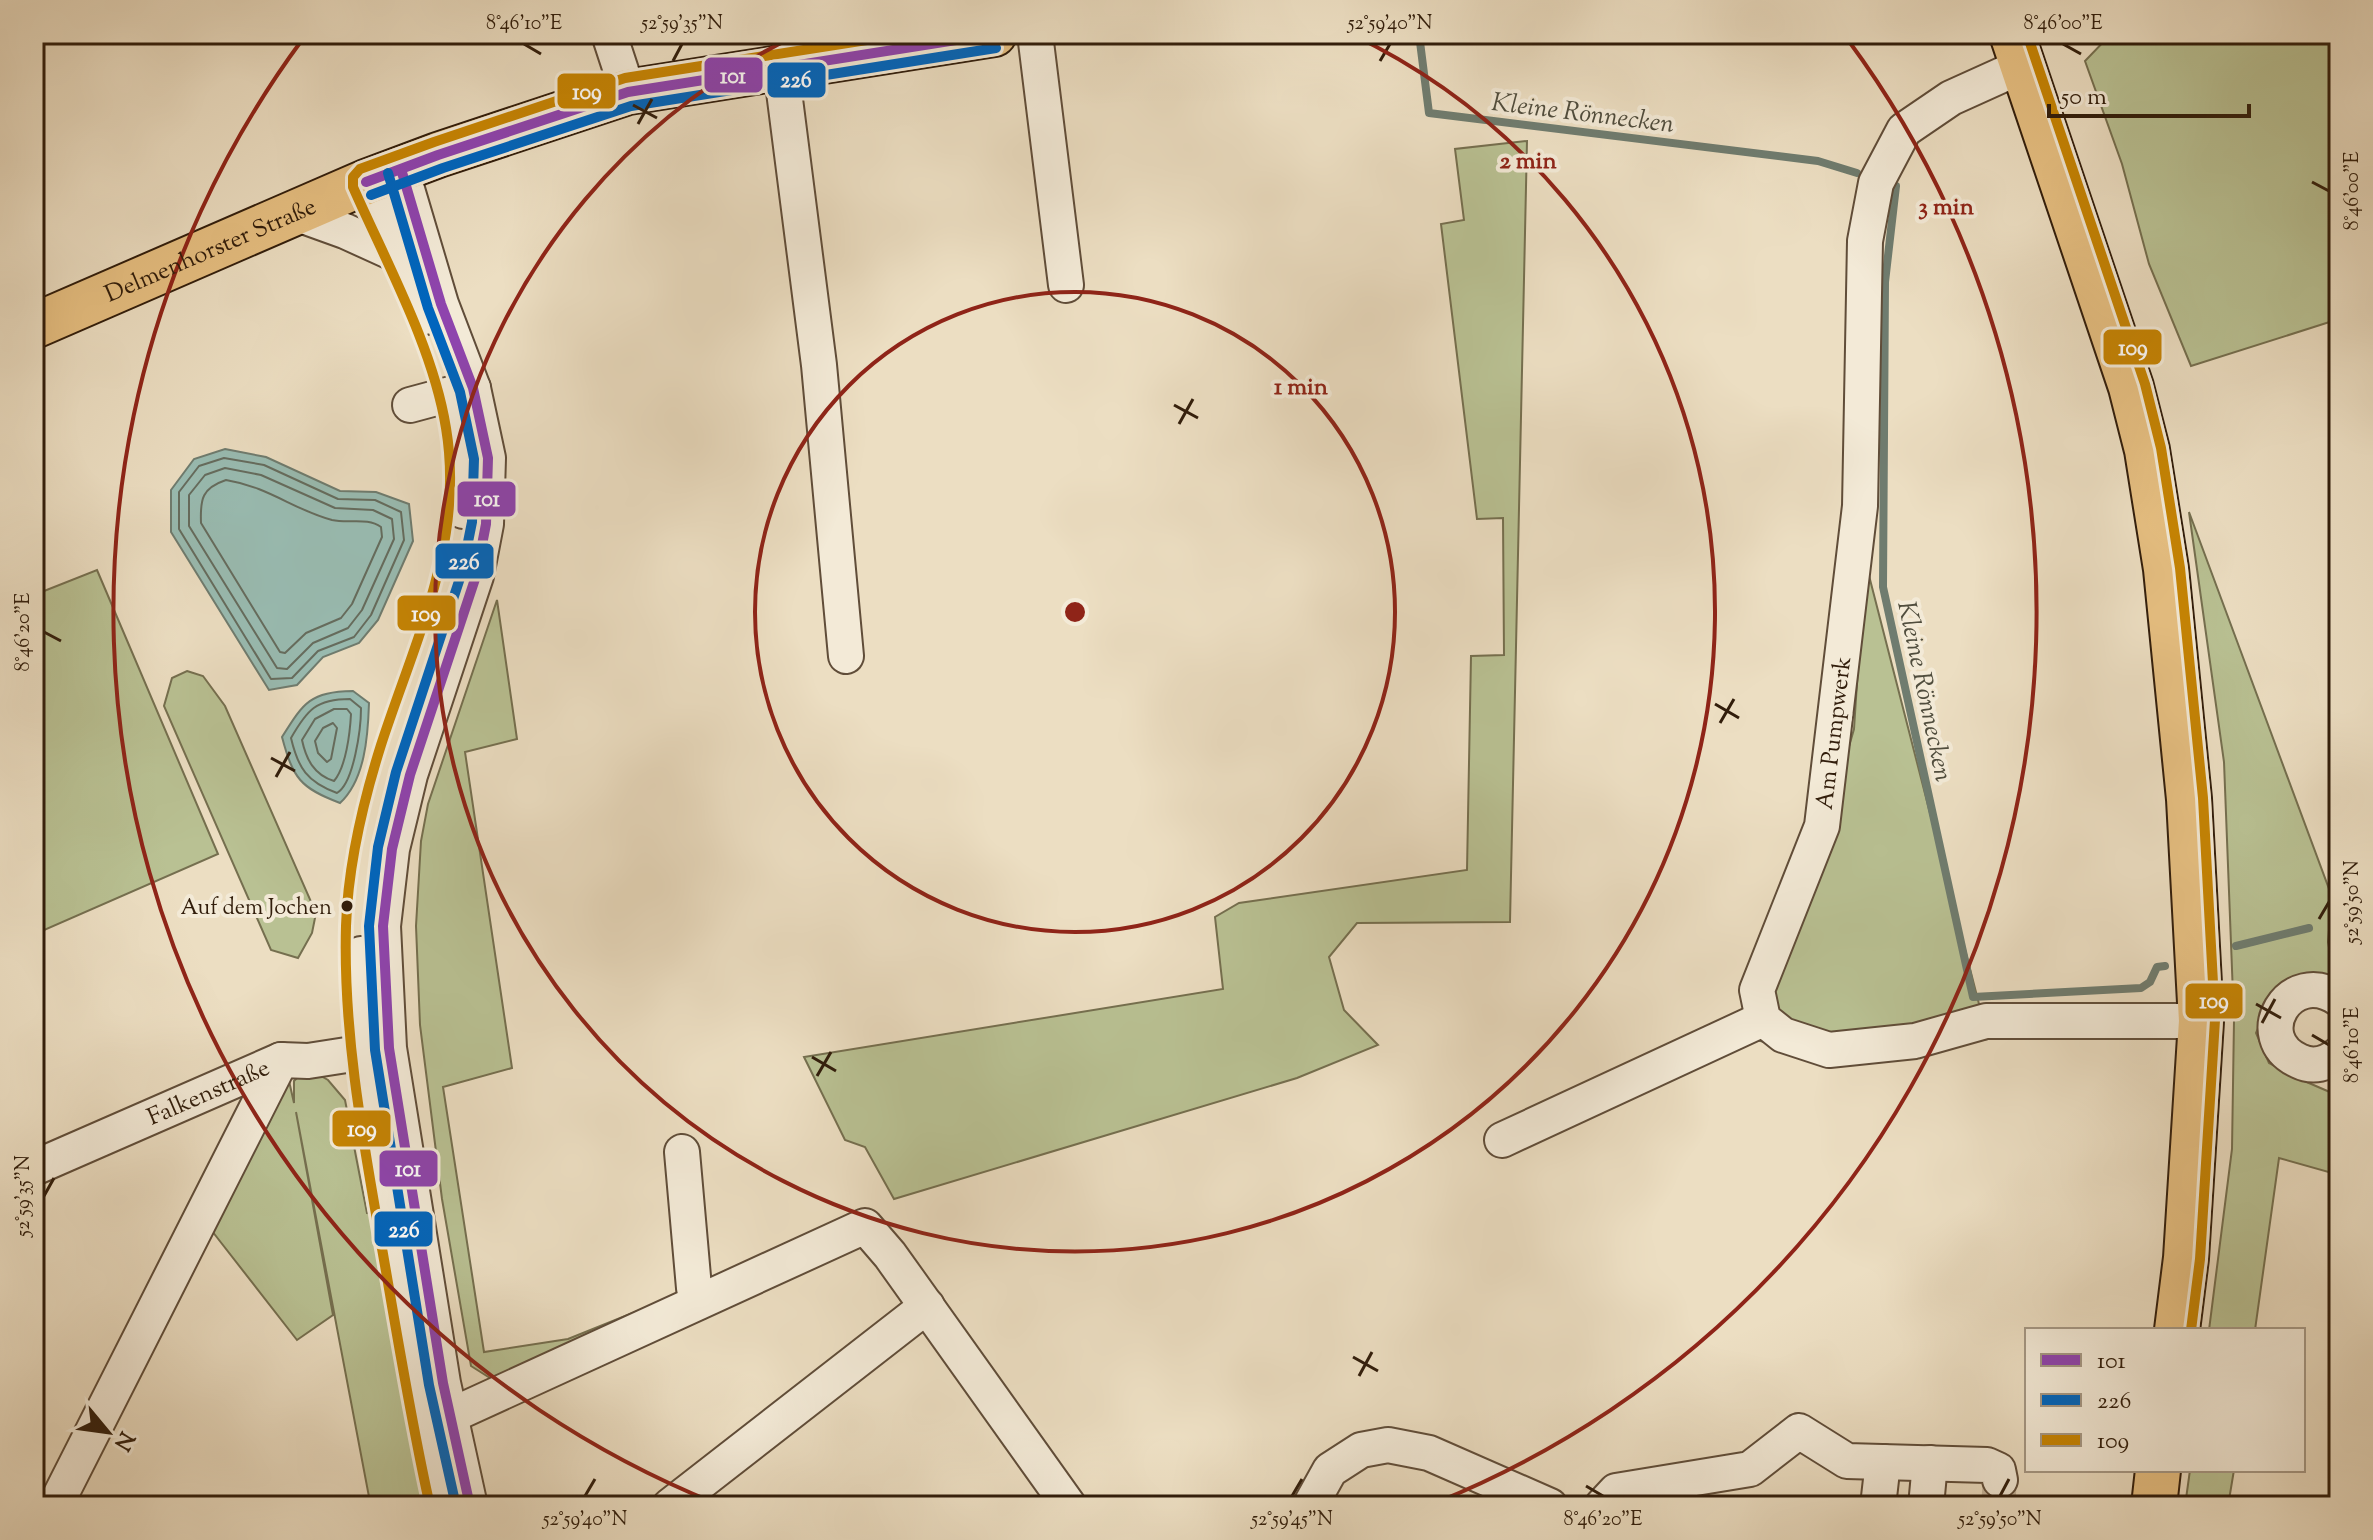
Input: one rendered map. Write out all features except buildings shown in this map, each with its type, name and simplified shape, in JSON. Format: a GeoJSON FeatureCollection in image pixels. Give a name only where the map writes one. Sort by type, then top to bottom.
{"type":"FeatureCollection","features":[{"type":"Feature","properties":{"kind":"main road","name":"Delmenhorster Straße"},"geometry":{"type":"LineString","coordinates":[[34,326],[384,176],[628,92],[994,34]]}},
{"type":"Feature","properties":{"kind":"main road"},"geometry":{"type":"LineString","coordinates":[[2018,50],[2131,387],[2147,450],[2166,569],[2189,799],[2201,1021],[2186,1258],[2177,1328]]}},
{"type":"Feature","properties":{"kind":"main road"},"geometry":{"type":"LineString","coordinates":[[2154,1506],[2158,1472]]}},
{"type":"Feature","properties":{"kind":"street"},"geometry":{"type":"LineString","coordinates":[[609,34],[628,92]]}},
{"type":"Feature","properties":{"kind":"street"},"geometry":{"type":"LineString","coordinates":[[1035,34],[1066,285]]}},
{"type":"Feature","properties":{"kind":"street","name":"Am Pumpwerk"},"geometry":{"type":"LineString","coordinates":[[1763,1019],[1757,990],[1822,826],[1860,506],[1865,241],[1876,183],[1904,130],[2018,50]]}},
{"type":"Feature","properties":{"kind":"street"},"geometry":{"type":"LineString","coordinates":[[781,68],[819,365],[846,656]]}},
{"type":"Feature","properties":{"kind":"street"},"geometry":{"type":"LineString","coordinates":[[384,176],[400,256],[463,390],[488,458],[486,524],[476,576],[410,775],[392,849],[383,926],[377,1050],[413,1350],[444,1506]]}},
{"type":"Feature","properties":{"kind":"street"},"geometry":{"type":"LineString","coordinates":[[384,176],[441,304],[463,390]]}},
{"type":"Feature","properties":{"kind":"street"},"geometry":{"type":"LineString","coordinates":[[295,213],[400,256]]}},
{"type":"Feature","properties":{"kind":"street"},"geometry":{"type":"LineString","coordinates":[[410,405],[463,390]]}},
{"type":"Feature","properties":{"kind":"street"},"geometry":{"type":"LineString","coordinates":[[2338,1056],[2319,1064],[2304,1064],[2291,1058],[2276,1037],[2275,1025],[2278,1012],[2298,991],[2319,989],[2339,999]]}},
{"type":"Feature","properties":{"kind":"street"},"geometry":{"type":"LineString","coordinates":[[1502,1140],[1763,1019],[1783,1035],[1829,1050],[1915,1041],[1986,1021],[2201,1021]]}},
{"type":"Feature","properties":{"kind":"street"},"geometry":{"type":"LineString","coordinates":[[377,1050],[470,1506]]}},
{"type":"Feature","properties":{"kind":"street","name":"Falkenstraße"},"geometry":{"type":"LineString","coordinates":[[34,1168],[281,1060],[308,1061],[377,1050]]}},
{"type":"Feature","properties":{"kind":"street"},"geometry":{"type":"LineString","coordinates":[[55,1506],[281,1060]]}},
{"type":"Feature","properties":{"kind":"street"},"geometry":{"type":"LineString","coordinates":[[682,1152],[694,1288],[698,1302]]}},
{"type":"Feature","properties":{"kind":"street"},"geometry":{"type":"LineString","coordinates":[[450,1416],[865,1226],[890,1255],[1069,1506]]}},
{"type":"Feature","properties":{"kind":"street"},"geometry":{"type":"LineString","coordinates":[[670,1506],[927,1306]]}},
{"type":"Feature","properties":{"kind":"street"},"geometry":{"type":"LineString","coordinates":[[1602,1506],[1616,1491],[1750,1469],[1799,1431],[1847,1461],[1987,1465],[1998,1470],[2000,1480]]}},
{"type":"Feature","properties":{"kind":"street"},"geometry":{"type":"LineString","coordinates":[[1310,1506],[1330,1470],[1361,1450],[1388,1445],[1429,1453],[1550,1506]]}},
{"type":"Feature","properties":{"kind":"street"},"geometry":{"type":"LineString","coordinates":[[1878,1506],[1883,1462]]}},
{"type":"Feature","properties":{"kind":"street"},"geometry":{"type":"LineString","coordinates":[[1926,1506],[1930,1463]]}},
{"type":"Feature","properties":{"kind":"green space"},"geometry":{"type":"Polygon","coordinates":[[[2111,34],[2339,34],[2339,319],[2191,366],[2149,264],[2122,164],[2085,61],[2111,34]]]}},
{"type":"Feature","properties":{"kind":"green space"},"geometry":{"type":"Polygon","coordinates":[[[1527,141],[1510,922],[1357,923],[1329,957],[1344,1010],[1378,1045],[1297,1078],[894,1199],[865,1147],[845,1140],[804,1057],[1223,989],[1215,917],[1239,903],[1467,870],[1471,656],[1504,655],[1503,518],[1477,519],[1441,224],[1464,220],[1455,149],[1527,141]]]}},
{"type":"Feature","properties":{"kind":"green space"},"geometry":{"type":"Polygon","coordinates":[[[2189,512],[2332,897],[2328,942],[2334,974],[2295,984],[2270,999],[2256,1033],[2269,1063],[2339,1096],[2339,1175],[2279,1158],[2255,1328],[2209,1328],[2232,1149],[2234,1021],[2224,762],[2189,512]]]}},
{"type":"Feature","properties":{"kind":"green space"},"geometry":{"type":"Polygon","coordinates":[[[1865,560],[1988,1039],[1917,1052],[1781,1046],[1752,1039],[1793,941],[1854,729],[1865,560]]]}},
{"type":"Feature","properties":{"kind":"green space"},"geometry":{"type":"Polygon","coordinates":[[[97,570],[218,854],[42,931],[34,914],[34,595],[97,570]]]}},
{"type":"Feature","properties":{"kind":"green space"},"geometry":{"type":"Polygon","coordinates":[[[497,600],[517,739],[465,752],[512,1068],[443,1087],[484,1352],[568,1339],[660,1302],[506,1375],[490,1378],[471,1366],[442,1199],[420,1025],[416,926],[421,841],[428,804],[497,600]]]}},
{"type":"Feature","properties":{"kind":"green space"},"geometry":{"type":"Polygon","coordinates":[[[187,671],[203,676],[225,706],[316,913],[312,933],[298,958],[271,950],[164,706],[172,678],[187,671]]]}},
{"type":"Feature","properties":{"kind":"green space"},"geometry":{"type":"Polygon","coordinates":[[[307,1068],[328,1080],[345,1100],[367,1213],[380,1214],[433,1506],[365,1506],[370,1502],[296,1112],[333,1315],[297,1340],[212,1231],[289,1081],[294,1103],[294,1081],[307,1068]]]}},
{"type":"Feature","properties":{"kind":"green space"},"geometry":{"type":"Polygon","coordinates":[[[2190,1472],[2234,1472],[2228,1506],[2185,1506],[2190,1472]]]}},
{"type":"Feature","properties":{"kind":"water"},"geometry":{"type":"Polygon","coordinates":[[[225,449],[266,457],[340,491],[376,492],[409,504],[413,541],[378,620],[359,643],[323,657],[297,685],[269,690],[171,532],[171,490],[194,459],[225,449]]]}},
{"type":"Feature","properties":{"kind":"water"},"geometry":{"type":"Polygon","coordinates":[[[353,691],[369,703],[366,743],[355,782],[340,803],[316,792],[300,780],[282,737],[296,715],[310,701],[327,694],[353,691]]]}},
{"type":"Feature","properties":{"kind":"waterway","name":"Kleine Rönnecken"},"geometry":{"type":"LineString","coordinates":[[1419,34],[1429,113],[1818,161],[1857,173]]}},
{"type":"Feature","properties":{"kind":"waterway","name":"Kleine Rönnecken"},"geometry":{"type":"LineString","coordinates":[[1896,186],[1885,282],[1883,587],[1973,997],[2141,988],[2150,982],[2157,967],[2165,966]]}},
{"type":"Feature","properties":{"kind":"waterway","name":"Kleine Rönnecken"},"geometry":{"type":"LineString","coordinates":[[2236,946],[2309,928]]}},
{"type":"Feature","properties":{"kind":"tunnel"},"geometry":{"type":"LineString","coordinates":[[1998,1506],[2000,1480]]}},
{"type":"Feature","properties":{"kind":"transit line","name":"109"},"geometry":{"type":"LineString","coordinates":[[430,1506],[361,1121],[351,1043],[346,926],[353,857],[368,789],[422,629],[443,551],[449,511],[450,470],[446,428],[431,367],[407,305],[353,187],[353,177],[360,169],[434,142],[625,78],[905,34]]}},
{"type":"Feature","properties":{"kind":"transit line","name":"101"},"geometry":{"type":"LineString","coordinates":[[366,182],[628,92],[994,34]]}},
{"type":"Feature","properties":{"kind":"transit line","name":"109"},"geometry":{"type":"LineString","coordinates":[[2027,34],[2145,384],[2161,448],[2180,568],[2203,798],[2215,1020],[2200,1259],[2191,1328]]}},
{"type":"Feature","properties":{"kind":"transit line","name":"226"},"geometry":{"type":"LineString","coordinates":[[371,195],[631,106],[996,48]]}},
{"type":"Feature","properties":{"kind":"transit line","name":"101"},"geometry":{"type":"LineString","coordinates":[[401,169],[441,304],[473,388],[488,458],[486,524],[476,576],[410,775],[392,849],[383,926],[389,1048],[443,1383],[470,1506]]}},
{"type":"Feature","properties":{"kind":"transit line","name":"226"},"geometry":{"type":"LineString","coordinates":[[388,173],[428,308],[460,392],[474,459],[472,522],[462,572],[396,772],[378,847],[369,926],[375,1050],[429,1385],[456,1506]]}},
{"type":"Feature","properties":{"kind":"place","name":"Auf dem Jochen"},"geometry":{"type":"Point","coordinates":[347,906]}}]}
